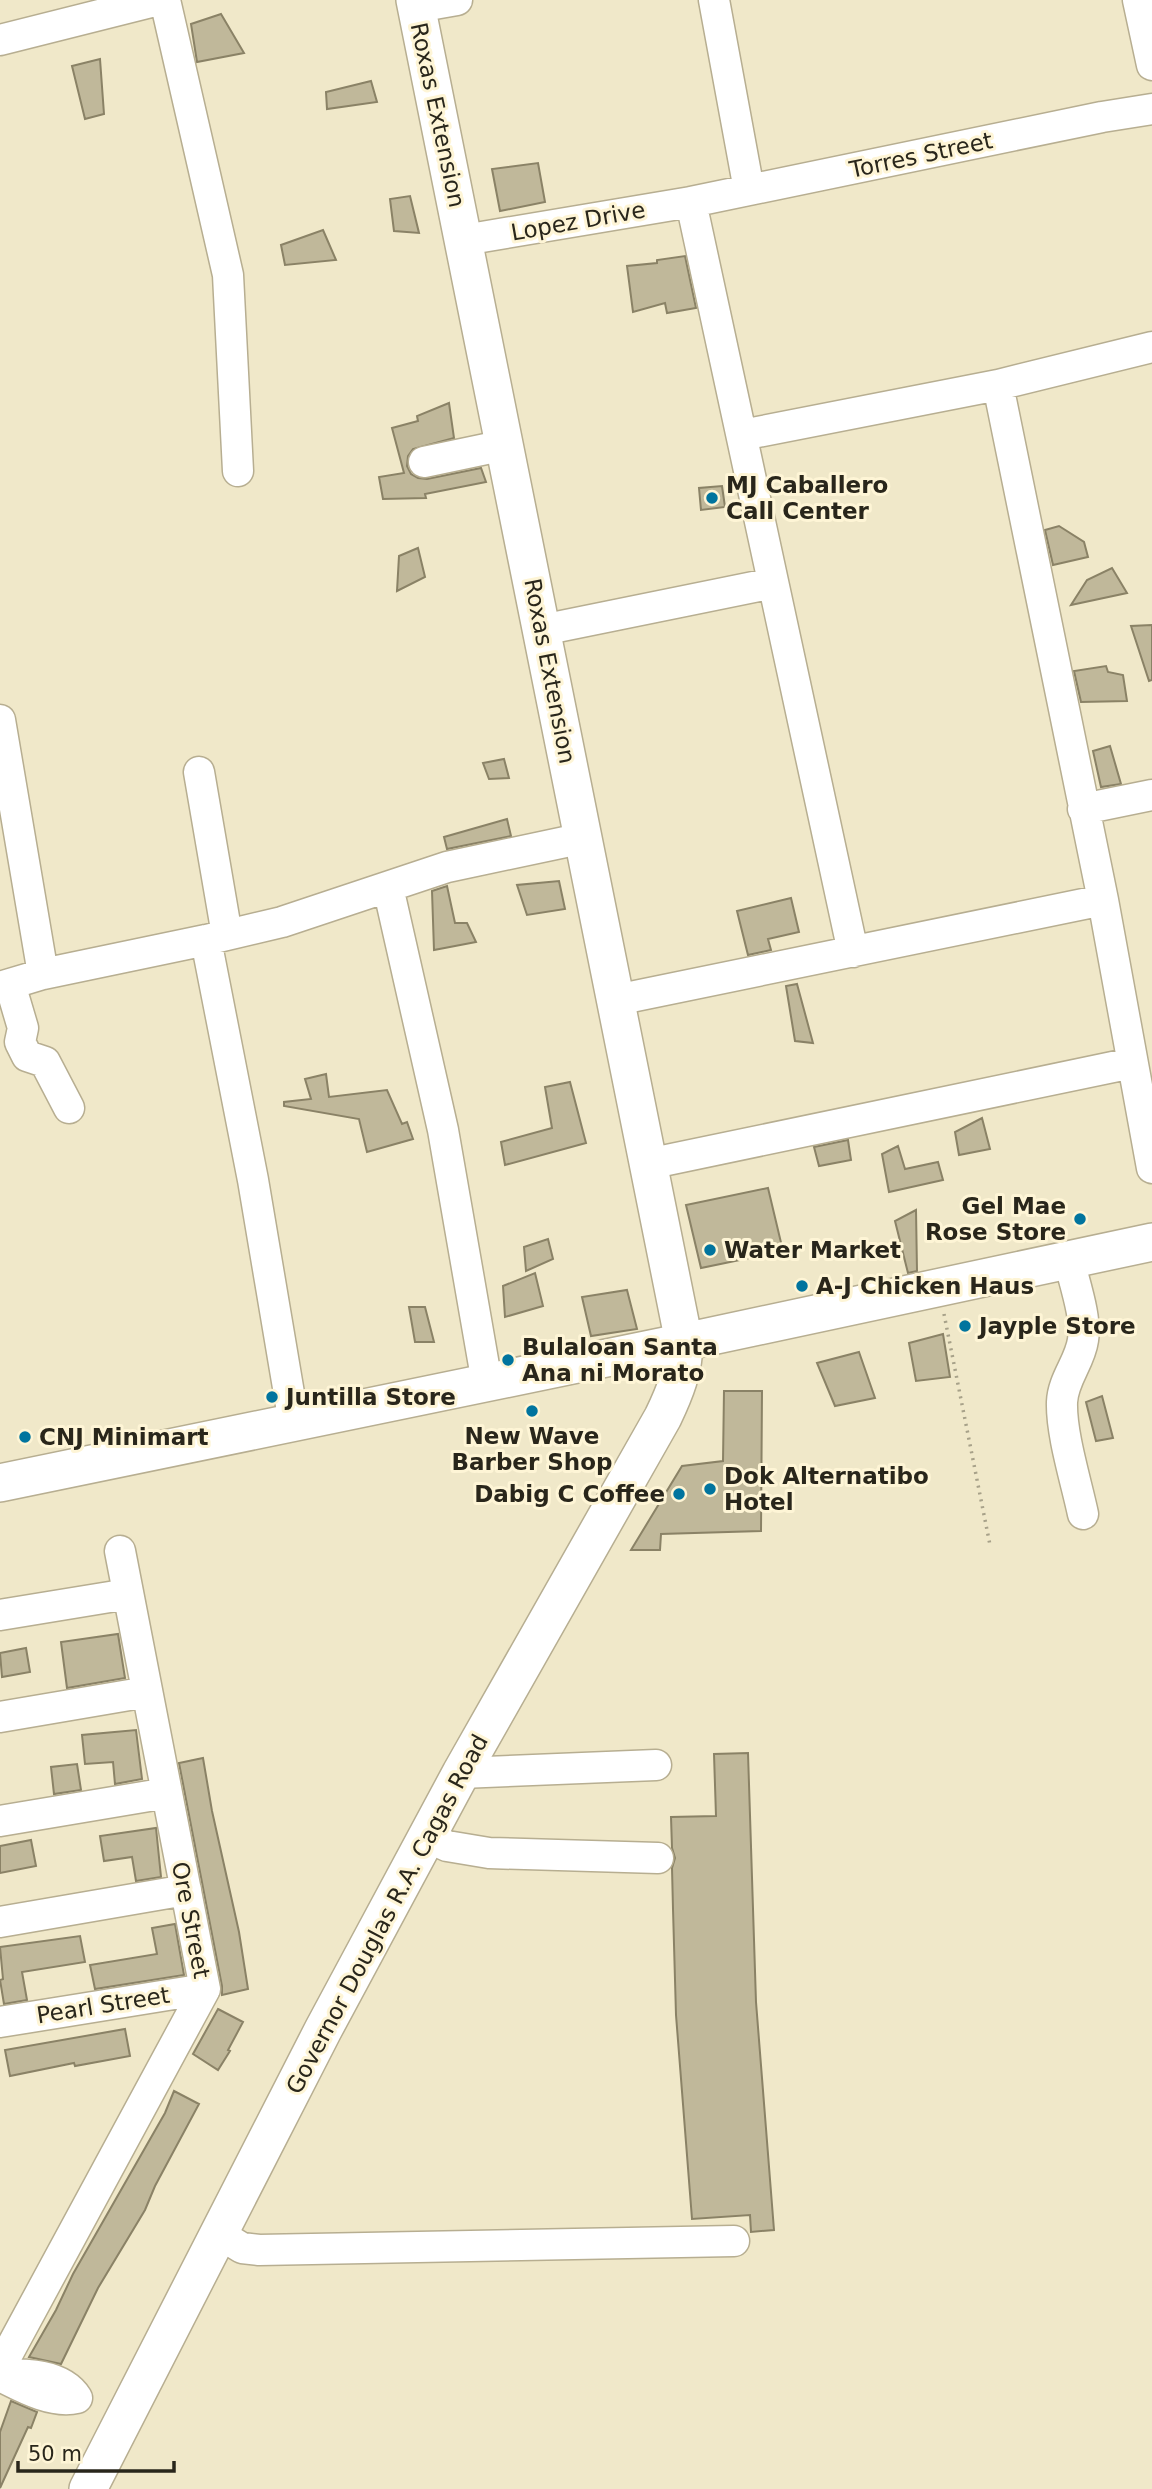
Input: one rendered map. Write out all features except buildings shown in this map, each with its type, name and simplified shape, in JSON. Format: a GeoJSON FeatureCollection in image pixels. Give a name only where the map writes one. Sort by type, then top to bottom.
{"type":"FeatureCollection","features":[{"type":"Feature","properties":{"kind":"main road","name":"Roxas Extension"},"geometry":{"type":"LineString","coordinates":[[416,4],[684,1342]]}},
{"type":"Feature","properties":{"kind":"main road"},"geometry":{"type":"LineString","coordinates":[[0,1483],[1152,1242]]}},
{"type":"Feature","properties":{"kind":"main road","name":"Governor Douglas R.A. Cagas Road"},"geometry":{"type":"LineString","coordinates":[[88,2489],[323,2030],[426,1837],[663,1417],[681,1376],[684,1342]]}},
{"type":"Feature","properties":{"kind":"street"},"geometry":{"type":"LineString","coordinates":[[0,40],[159,0]]}},
{"type":"Feature","properties":{"kind":"street"},"geometry":{"type":"LineString","coordinates":[[165,0],[228,275],[238,471]]}},
{"type":"Feature","properties":{"kind":"street"},"geometry":{"type":"LineString","coordinates":[[416,4],[457,0]]}},
{"type":"Feature","properties":{"kind":"street"},"geometry":{"type":"LineString","coordinates":[[714,0],[749,190]]}},
{"type":"Feature","properties":{"kind":"street"},"geometry":{"type":"LineString","coordinates":[[1138,0],[1152,65]]}},
{"type":"Feature","properties":{"kind":"street","name":"Torres Street"},"geometry":{"type":"LineString","coordinates":[[691,202],[1152,109]]}},
{"type":"Feature","properties":{"kind":"street"},"geometry":{"type":"LineString","coordinates":[[691,202],[853,952]]}},
{"type":"Feature","properties":{"kind":"street","name":"Lopez Drive"},"geometry":{"type":"LineString","coordinates":[[464,240],[691,202]]}},
{"type":"Feature","properties":{"kind":"street"},"geometry":{"type":"LineString","coordinates":[[742,435],[998,385],[1152,347]]}},
{"type":"Feature","properties":{"kind":"street"},"geometry":{"type":"LineString","coordinates":[[998,385],[1103,900],[1152,1168]]}},
{"type":"Feature","properties":{"kind":"street"},"geometry":{"type":"LineString","coordinates":[[424,462],[505,445]]}},
{"type":"Feature","properties":{"kind":"street"},"geometry":{"type":"LineString","coordinates":[[542,630],[774,583]]}},
{"type":"Feature","properties":{"kind":"street"},"geometry":{"type":"LineString","coordinates":[[0,720],[43,974]]}},
{"type":"Feature","properties":{"kind":"street"},"geometry":{"type":"LineString","coordinates":[[199,772],[216,938],[294,1423]]}},
{"type":"Feature","properties":{"kind":"street"},"geometry":{"type":"LineString","coordinates":[[1083,809],[1152,795]]}},
{"type":"Feature","properties":{"kind":"street"},"geometry":{"type":"LineString","coordinates":[[69,1108],[45,1062],[27,1056],[20,1042],[23,1028],[5,986],[43,974],[282,922],[447,867],[584,838]]}},
{"type":"Feature","properties":{"kind":"street"},"geometry":{"type":"LineString","coordinates":[[388,887],[443,1130],[488,1383]]}},
{"type":"Feature","properties":{"kind":"street"},"geometry":{"type":"LineString","coordinates":[[616,1000],[1103,900]]}},
{"type":"Feature","properties":{"kind":"street"},"geometry":{"type":"LineString","coordinates":[[648,1164],[1132,1063]]}},
{"type":"Feature","properties":{"kind":"street"},"geometry":{"type":"LineString","coordinates":[[1069,1260],[1084,1339],[1066,1381],[1062,1400],[1063,1423],[1083,1514]]}},
{"type":"Feature","properties":{"kind":"street","name":"Ore Street"},"geometry":{"type":"LineString","coordinates":[[0,2368],[205,1989],[120,1551]]}},
{"type":"Feature","properties":{"kind":"street"},"geometry":{"type":"LineString","coordinates":[[0,1615],[128,1594]]}},
{"type":"Feature","properties":{"kind":"street"},"geometry":{"type":"LineString","coordinates":[[0,1717],[147,1692]]}},
{"type":"Feature","properties":{"kind":"street"},"geometry":{"type":"LineString","coordinates":[[461,1773],[656,1765]]}},
{"type":"Feature","properties":{"kind":"street"},"geometry":{"type":"LineString","coordinates":[[0,1821],[167,1793]]}},
{"type":"Feature","properties":{"kind":"street"},"geometry":{"type":"LineString","coordinates":[[426,1837],[447,1846],[489,1853],[658,1858]]}},
{"type":"Feature","properties":{"kind":"street"},"geometry":{"type":"LineString","coordinates":[[0,1922],[186,1890]]}},
{"type":"Feature","properties":{"kind":"street","name":"Pearl Street"},"geometry":{"type":"LineString","coordinates":[[0,2022],[205,1989]]}},
{"type":"Feature","properties":{"kind":"street"},"geometry":{"type":"LineString","coordinates":[[219,2234],[242,2248],[259,2250],[734,2241]]}},
{"type":"Feature","properties":{"kind":"path"},"geometry":{"type":"LineString","coordinates":[[938,1288],[990,1545]]}},
{"type":"Feature","properties":{"kind":"place","name":"MJ Caballero Call Center"},"geometry":{"type":"Point","coordinates":[712,498]}},
{"type":"Feature","properties":{"kind":"place","name":"Gel Mae Rose Store"},"geometry":{"type":"Point","coordinates":[1080,1219]}},
{"type":"Feature","properties":{"kind":"place","name":"Water Market"},"geometry":{"type":"Point","coordinates":[710,1250]}},
{"type":"Feature","properties":{"kind":"place","name":"A-J Chicken Haus"},"geometry":{"type":"Point","coordinates":[802,1286]}},
{"type":"Feature","properties":{"kind":"place","name":"Jayple Store"},"geometry":{"type":"Point","coordinates":[965,1326]}},
{"type":"Feature","properties":{"kind":"place","name":"Bulaloan Santa Ana ni Morato"},"geometry":{"type":"Point","coordinates":[508,1360]}},
{"type":"Feature","properties":{"kind":"place","name":"Juntilla Store"},"geometry":{"type":"Point","coordinates":[272,1397]}},
{"type":"Feature","properties":{"kind":"place","name":"New Wave Barber Shop"},"geometry":{"type":"Point","coordinates":[532,1411]}},
{"type":"Feature","properties":{"kind":"place","name":"CNJ Minimart"},"geometry":{"type":"Point","coordinates":[25,1437]}},
{"type":"Feature","properties":{"kind":"place","name":"Dok Alternatibo Hotel"},"geometry":{"type":"Point","coordinates":[710,1489]}},
{"type":"Feature","properties":{"kind":"place","name":"Dabig C Coffee"},"geometry":{"type":"Point","coordinates":[679,1494]}}]}
